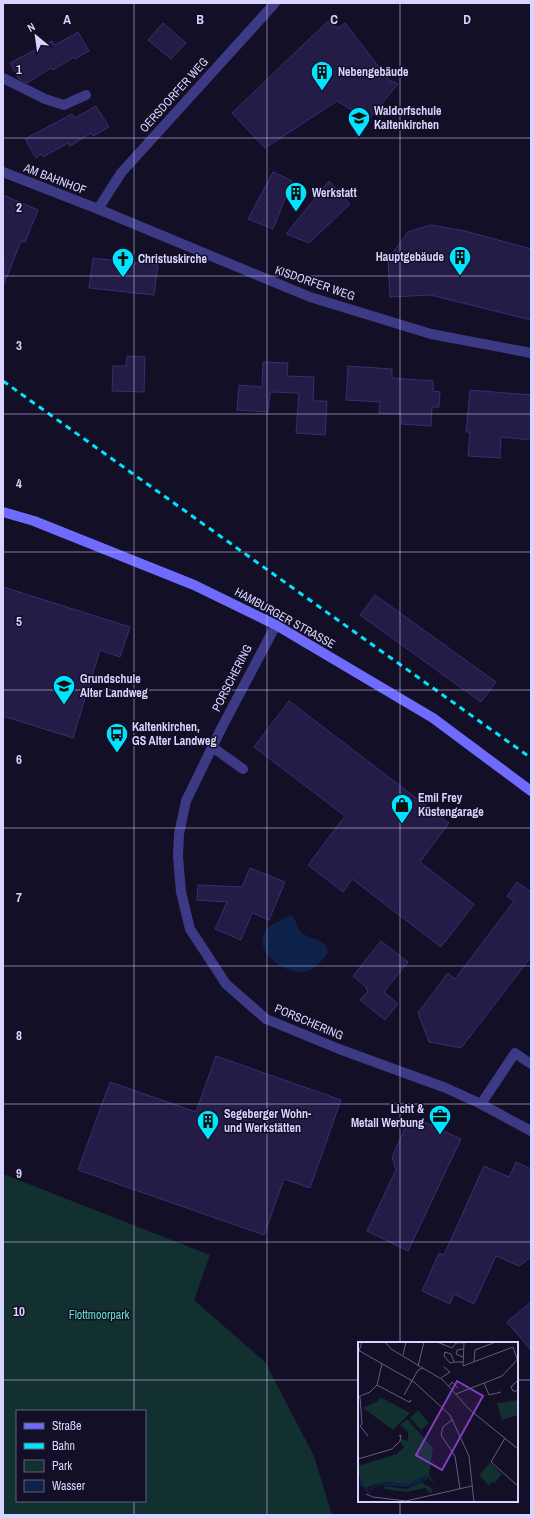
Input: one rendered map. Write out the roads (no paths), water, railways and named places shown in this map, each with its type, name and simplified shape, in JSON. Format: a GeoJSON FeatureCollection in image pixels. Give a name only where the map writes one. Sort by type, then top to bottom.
{"type":"FeatureCollection","features":[{"type":"Feature","properties":{"kind":"main road","name":"HAMBURGER STRASSE"},"geometry":{"type":"LineString","coordinates":[[3,512],[34,522],[194,585],[276,625],[433,718],[531,791]]}},
{"type":"Feature","properties":{"kind":"street","name":"OERSDORFER WEG"},"geometry":{"type":"LineString","coordinates":[[98,209],[122,172],[275,3]]}},
{"type":"Feature","properties":{"kind":"street"},"geometry":{"type":"LineString","coordinates":[[3,78],[45,99],[64,106],[86,95]]}},
{"type":"Feature","properties":{"kind":"street","name":"AM BAHNHOF"},"geometry":{"type":"LineString","coordinates":[[3,172],[98,209]]}},
{"type":"Feature","properties":{"kind":"street","name":"KISDORFER WEG"},"geometry":{"type":"LineString","coordinates":[[98,209],[310,297],[431,334],[531,353]]}},
{"type":"Feature","properties":{"kind":"street","name":"PORSCHERING"},"geometry":{"type":"LineString","coordinates":[[276,625],[212,747],[186,801],[179,834],[178,857],[182,892],[190,929],[226,984],[266,1019],[482,1104],[531,1131]]}},
{"type":"Feature","properties":{"kind":"street"},"geometry":{"type":"LineString","coordinates":[[212,747],[243,769]]}},
{"type":"Feature","properties":{"kind":"street"},"geometry":{"type":"LineString","coordinates":[[482,1104],[515,1053],[531,1064]]}},
{"type":"Feature","properties":{"kind":"water"},"geometry":{"type":"Polygon","coordinates":[[[291,915],[302,933],[322,942],[327,948],[328,953],[311,970],[302,972],[284,968],[268,956],[264,948],[262,940],[267,928],[291,915]]]}},
{"type":"Feature","properties":{"kind":"railway"},"geometry":{"type":"LineString","coordinates":[[3,381],[531,758]]}},
{"type":"Feature","properties":{"kind":"place","name":"Nebengebäude"},"geometry":{"type":"Point","coordinates":[322,92]}},
{"type":"Feature","properties":{"kind":"place","name":"Waldorfschule Kaltenkirchen"},"geometry":{"type":"Point","coordinates":[359,138]}},
{"type":"Feature","properties":{"kind":"place","name":"Werkstatt"},"geometry":{"type":"Point","coordinates":[296,212]}},
{"type":"Feature","properties":{"kind":"place","name":"Hauptgebäude"},"geometry":{"type":"Point","coordinates":[460,276]}},
{"type":"Feature","properties":{"kind":"place","name":"Christuskirche"},"geometry":{"type":"Point","coordinates":[123,278]}},
{"type":"Feature","properties":{"kind":"place","name":"Grundschule Alter Landweg"},"geometry":{"type":"Point","coordinates":[64,706]}},
{"type":"Feature","properties":{"kind":"place","name":"Kaltenkirchen, GS Alter Landweg"},"geometry":{"type":"Point","coordinates":[117,754]}},
{"type":"Feature","properties":{"kind":"place","name":"Emil Frey Küstengarage"},"geometry":{"type":"Point","coordinates":[402,824]}},
{"type":"Feature","properties":{"kind":"place","name":"Licht & Metall Werbung"},"geometry":{"type":"Point","coordinates":[440,1136]}},
{"type":"Feature","properties":{"kind":"place","name":"Segeberger Wohn- und Werkstätten"},"geometry":{"type":"Point","coordinates":[208,1140]}},
{"type":"Feature","properties":{"kind":"park label","name":"Flottmoorpark"},"geometry":{"type":"Point","coordinates":[99,1315]}}]}
